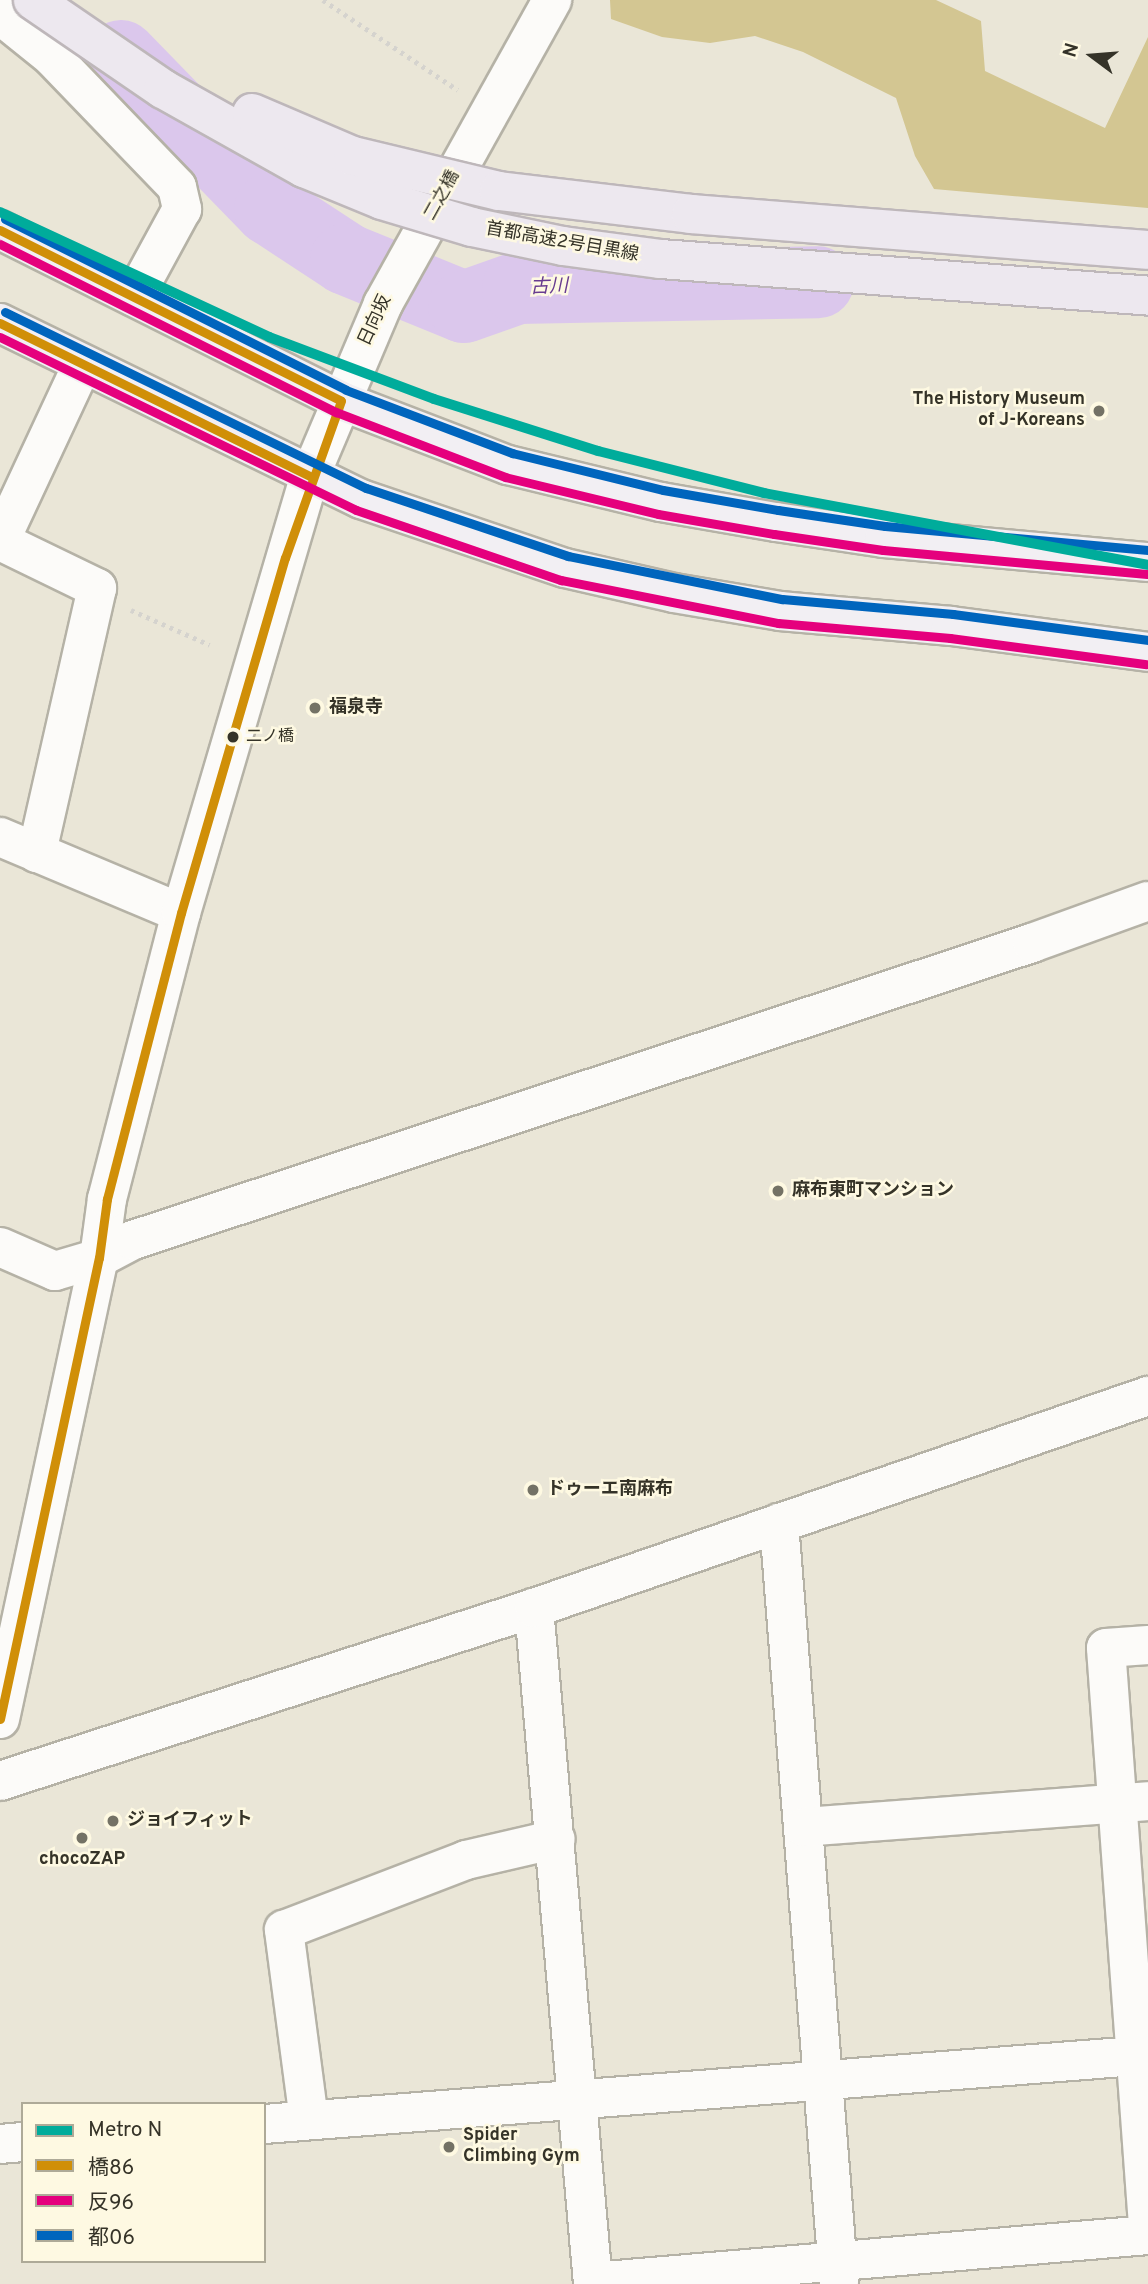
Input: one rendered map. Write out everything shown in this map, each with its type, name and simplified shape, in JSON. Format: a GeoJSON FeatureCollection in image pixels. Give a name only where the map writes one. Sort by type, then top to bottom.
{"type":"FeatureCollection","features":[{"type":"Feature","properties":{"kind":"highway","name":"首都高速2号目黒線"},"geometry":{"type":"LineString","coordinates":[[33,0],[163,89],[304,168],[382,200],[472,227],[563,246],[661,259],[1148,296]]}},
{"type":"Feature","properties":{"kind":"highway"},"geometry":{"type":"LineString","coordinates":[[73,0],[227,101],[353,156],[419,174],[579,203],[1148,250]]}},
{"type":"Feature","properties":{"kind":"main road"},"geometry":{"type":"LineString","coordinates":[[0,230],[341,401],[508,465],[661,502],[884,538],[1074,552],[1148,562]]}},
{"type":"Feature","properties":{"kind":"main road"},"geometry":{"type":"LineString","coordinates":[[0,323],[310,476],[481,543],[674,593],[780,611],[951,626],[1148,652]]}},
{"type":"Feature","properties":{"kind":"street"},"geometry":{"type":"LineString","coordinates":[[476,102],[552,0]]}},
{"type":"Feature","properties":{"kind":"street"},"geometry":{"type":"LineString","coordinates":[[0,15],[52,57],[177,187],[181,209],[134,297]]}},
{"type":"Feature","properties":{"kind":"street","name":"二之橋"},"geometry":{"type":"LineString","coordinates":[[397,279],[476,102]]}},
{"type":"Feature","properties":{"kind":"street","name":"日向坂"},"geometry":{"type":"LineString","coordinates":[[0,1719],[6,1654],[99,1258],[107,1199],[181,913],[310,476],[370,331],[397,279]]}},
{"type":"Feature","properties":{"kind":"street"},"geometry":{"type":"LineString","coordinates":[[37,853],[97,588],[0,541],[82,365]]}},
{"type":"Feature","properties":{"kind":"street"},"geometry":{"type":"LineString","coordinates":[[1074,552],[1148,548]]}},
{"type":"Feature","properties":{"kind":"street"},"geometry":{"type":"LineString","coordinates":[[0,837],[181,913]]}},
{"type":"Feature","properties":{"kind":"street"},"geometry":{"type":"LineString","coordinates":[[0,1247],[55,1271],[99,1258],[133,1240],[1147,906]]}},
{"type":"Feature","properties":{"kind":"street"},"geometry":{"type":"LineString","coordinates":[[0,1781],[534,1608],[1148,1396]]}},
{"type":"Feature","properties":{"kind":"street"},"geometry":{"type":"LineString","coordinates":[[779,1522],[838,2272]]}},
{"type":"Feature","properties":{"kind":"street"},"geometry":{"type":"LineString","coordinates":[[534,1608],[593,2283],[838,2272],[1148,2235]]}},
{"type":"Feature","properties":{"kind":"street"},"geometry":{"type":"LineString","coordinates":[[1148,1645],[1106,1648],[1133,1802],[1148,2226]]}},
{"type":"Feature","properties":{"kind":"street"},"geometry":{"type":"LineString","coordinates":[[804,1827],[1133,1802]]}},
{"type":"Feature","properties":{"kind":"street"},"geometry":{"type":"LineString","coordinates":[[309,2120],[284,1930],[466,1860],[556,1839]]}},
{"type":"Feature","properties":{"kind":"street"},"geometry":{"type":"LineString","coordinates":[[266,2124],[1142,2055]]}},
{"type":"Feature","properties":{"kind":"street"},"geometry":{"type":"LineString","coordinates":[[0,2144],[21,2142]]}},
{"type":"Feature","properties":{"kind":"path"},"geometry":{"type":"LineString","coordinates":[[323,0],[476,102]]}},
{"type":"Feature","properties":{"kind":"path"},"geometry":{"type":"LineString","coordinates":[[97,594],[210,645]]}},
{"type":"Feature","properties":{"kind":"shaded area"},"geometry":{"type":"Polygon","coordinates":[[[610,0],[936,0],[981,21],[985,71],[1105,128],[1148,37],[1148,208],[934,189],[915,156],[896,98],[803,52],[755,36],[710,43],[662,37],[611,19],[610,0]]]}},
{"type":"Feature","properties":{"kind":"waterway","name":"古川"},"geometry":{"type":"LineString","coordinates":[[121,56],[270,209],[346,259],[464,307],[518,288],[818,282]]}},
{"type":"Feature","properties":{"kind":"metro line","name":"N"},"geometry":{"type":"LineString","coordinates":[[0,212],[269,337],[434,399],[598,451],[764,493],[1148,565]]}},
{"type":"Feature","properties":{"kind":"transit line","name":"都06"},"geometry":{"type":"LineString","coordinates":[[5,219],[346,390],[512,453],[663,490],[778,510],[885,526],[1148,550]]}},
{"type":"Feature","properties":{"kind":"transit line","name":"橋86"},"geometry":{"type":"LineString","coordinates":[[0,230],[341,401]]}},
{"type":"Feature","properties":{"kind":"transit line","name":"反96"},"geometry":{"type":"LineString","coordinates":[[0,244],[336,412],[505,477],[658,514],[774,534],[883,550],[1147,574]]}},
{"type":"Feature","properties":{"kind":"transit line","name":"都06"},"geometry":{"type":"LineString","coordinates":[[5,312],[366,488],[568,556],[782,599],[953,614],[1148,640]]}},
{"type":"Feature","properties":{"kind":"transit line","name":"橋86"},"geometry":{"type":"LineString","coordinates":[[0,323],[310,476]]}},
{"type":"Feature","properties":{"kind":"transit line","name":"反96"},"geometry":{"type":"LineString","coordinates":[[0,337],[356,510],[561,580],[778,623],[950,638],[1146,664]]}},
{"type":"Feature","properties":{"kind":"transit line","name":"橋86"},"geometry":{"type":"LineString","coordinates":[[0,1719],[99,1258],[107,1199],[181,913],[285,558],[341,401]]}},
{"type":"Feature","properties":{"kind":"place","name":"The History Museum of J-Koreans"},"geometry":{"type":"Point","coordinates":[1099,411]}},
{"type":"Feature","properties":{"kind":"place","name":"福泉寺"},"geometry":{"type":"Point","coordinates":[315,708]}},
{"type":"Feature","properties":{"kind":"place","name":"二ノ橋"},"geometry":{"type":"Point","coordinates":[233,737]}},
{"type":"Feature","properties":{"kind":"place","name":"麻布東町マンション"},"geometry":{"type":"Point","coordinates":[778,1191]}},
{"type":"Feature","properties":{"kind":"place","name":"ドゥーエ南麻布"},"geometry":{"type":"Point","coordinates":[533,1490]}},
{"type":"Feature","properties":{"kind":"place","name":"ジョイフィット"},"geometry":{"type":"Point","coordinates":[113,1821]}},
{"type":"Feature","properties":{"kind":"place","name":"chocoZAP"},"geometry":{"type":"Point","coordinates":[82,1838]}},
{"type":"Feature","properties":{"kind":"place","name":"Spider Climbing Gym"},"geometry":{"type":"Point","coordinates":[449,2147]}}]}
